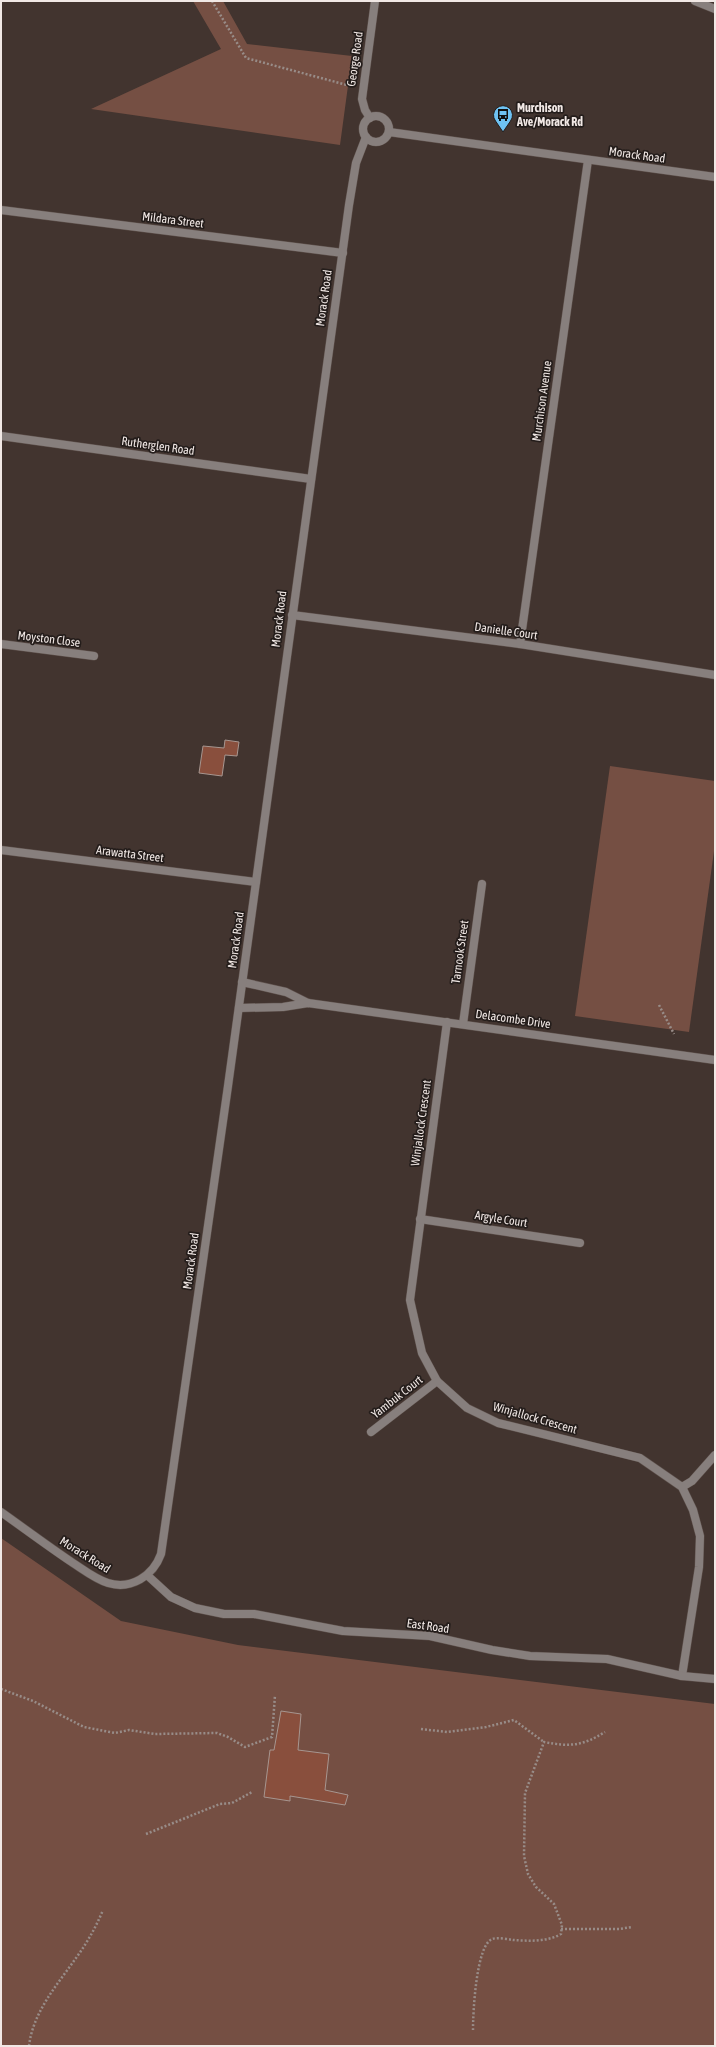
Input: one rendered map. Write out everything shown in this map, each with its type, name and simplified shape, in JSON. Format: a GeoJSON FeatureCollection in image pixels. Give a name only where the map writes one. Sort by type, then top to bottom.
{"type":"FeatureCollection","features":[{"type":"Feature","properties":{"kind":"street","name":"George Road"},"geometry":{"type":"LineString","coordinates":[[370,118],[365,110],[362,99],[376,1]]}},
{"type":"Feature","properties":{"kind":"street"},"geometry":{"type":"LineString","coordinates":[[695,1],[715,9]]}},
{"type":"Feature","properties":{"kind":"street"},"geometry":{"type":"LineString","coordinates":[[378,116],[386,120],[389,132],[384,139],[377,142],[366,137],[363,129],[367,120],[370,118],[378,116]]}},
{"type":"Feature","properties":{"kind":"street","name":"Morack Road"},"geometry":{"type":"LineString","coordinates":[[389,132],[715,177]]}},
{"type":"Feature","properties":{"kind":"street","name":"Morack Road"},"geometry":{"type":"LineString","coordinates":[[1,1512],[72,1562],[107,1583],[127,1584],[134,1582],[147,1575],[158,1562],[163,1542],[239,1008],[292,615],[356,163],[366,137]]}},
{"type":"Feature","properties":{"kind":"street","name":"Murchison Avenue"},"geometry":{"type":"LineString","coordinates":[[520,644],[588,160]]}},
{"type":"Feature","properties":{"kind":"street","name":"Mildara Street"},"geometry":{"type":"LineString","coordinates":[[1,210],[343,253]]}},
{"type":"Feature","properties":{"kind":"street","name":"Rutherglen Road"},"geometry":{"type":"LineString","coordinates":[[1,436],[311,479]]}},
{"type":"Feature","properties":{"kind":"street","name":"Danielle Court"},"geometry":{"type":"LineString","coordinates":[[292,615],[520,644],[715,675]]}},
{"type":"Feature","properties":{"kind":"street","name":"Moyston Close"},"geometry":{"type":"LineString","coordinates":[[1,644],[94,656]]}},
{"type":"Feature","properties":{"kind":"street","name":"Arawatta Street"},"geometry":{"type":"LineString","coordinates":[[1,850],[256,882]]}},
{"type":"Feature","properties":{"kind":"street","name":"Tarnook Street"},"geometry":{"type":"LineString","coordinates":[[463,1024],[482,884]]}},
{"type":"Feature","properties":{"kind":"street","name":"Delacombe Drive"},"geometry":{"type":"LineString","coordinates":[[242,982],[286,992],[308,1003]]}},
{"type":"Feature","properties":{"kind":"street","name":"Delacombe Drive"},"geometry":{"type":"LineString","coordinates":[[239,1008],[283,1007],[308,1003],[715,1060]]}},
{"type":"Feature","properties":{"kind":"street","name":"Winjallock Crescent"},"geometry":{"type":"LineString","coordinates":[[447,1022],[410,1300],[422,1353],[437,1381],[467,1408],[498,1423],[640,1458],[682,1488],[693,1510],[700,1536],[699,1567],[682,1676]]}},
{"type":"Feature","properties":{"kind":"street","name":"Argyle Court"},"geometry":{"type":"LineString","coordinates":[[420,1219],[580,1243]]}},
{"type":"Feature","properties":{"kind":"street","name":"Yambuk Court"},"geometry":{"type":"LineString","coordinates":[[371,1432],[437,1381]]}},
{"type":"Feature","properties":{"kind":"street"},"geometry":{"type":"LineString","coordinates":[[682,1488],[692,1481],[715,1455]]}},
{"type":"Feature","properties":{"kind":"street","name":"East Road"},"geometry":{"type":"LineString","coordinates":[[147,1575],[171,1597],[195,1608],[224,1614],[254,1614],[343,1631],[430,1636],[492,1650],[530,1656],[607,1659],[682,1676],[715,1679]]}},
{"type":"Feature","properties":{"kind":"path"},"geometry":{"type":"LineString","coordinates":[[212,1],[246,58],[347,85]]}},
{"type":"Feature","properties":{"kind":"path"},"geometry":{"type":"LineString","coordinates":[[659,1005],[674,1034]]}},
{"type":"Feature","properties":{"kind":"path"},"geometry":{"type":"LineString","coordinates":[[1,1689],[33,1701],[84,1727],[114,1733],[129,1730],[155,1734],[217,1733],[228,1737],[245,1747],[272,1737],[275,1695]]}},
{"type":"Feature","properties":{"kind":"path"},"geometry":{"type":"LineString","coordinates":[[421,1729],[447,1732],[486,1727],[514,1720],[544,1742],[568,1746],[578,1745],[605,1732]]}},
{"type":"Feature","properties":{"kind":"path"},"geometry":{"type":"LineString","coordinates":[[473,2030],[476,1991],[482,1955],[486,1943],[493,1939],[539,1940],[553,1938],[561,1934],[561,1920],[554,1904],[536,1887],[528,1874],[524,1856],[525,1793],[544,1742]]}},
{"type":"Feature","properties":{"kind":"path"},"geometry":{"type":"LineString","coordinates":[[146,1834],[220,1804],[232,1802],[252,1792]]}},
{"type":"Feature","properties":{"kind":"path"},"geometry":{"type":"LineString","coordinates":[[29,2046],[31,2036],[55,1985],[95,1928],[103,1910]]}},
{"type":"Feature","properties":{"kind":"path"},"geometry":{"type":"LineString","coordinates":[[561,1929],[619,1929],[632,1927]]}},
{"type":"Feature","properties":{"kind":"shaded area"},"geometry":{"type":"Polygon","coordinates":[[[193,1],[223,1],[247,44],[352,56],[340,145],[91,109],[221,49],[193,1]]]}},
{"type":"Feature","properties":{"kind":"shaded area"},"geometry":{"type":"Polygon","coordinates":[[[610,766],[715,781],[715,844],[689,1032],[575,1016],[610,766]]]}},
{"type":"Feature","properties":{"kind":"shaded area"},"geometry":{"type":"Polygon","coordinates":[[[1,1538],[121,1621],[238,1645],[715,1704],[715,2046],[1,2046],[1,1538]]]}},
{"type":"Feature","properties":{"kind":"building"},"geometry":{"type":"Polygon","coordinates":[[[225,740],[239,742],[237,756],[225,755],[222,776],[199,773],[203,746],[224,748],[225,740]]]}},
{"type":"Feature","properties":{"kind":"building"},"geometry":{"type":"Polygon","coordinates":[[[281,1711],[301,1714],[298,1750],[329,1754],[325,1790],[348,1795],[345,1805],[290,1796],[290,1801],[264,1797],[270,1750],[274,1750],[281,1711]]]}},
{"type":"Feature","properties":{"kind":"place","name":"Murchison Ave/Morack Rd"},"geometry":{"type":"Point","coordinates":[503,132]}}]}
